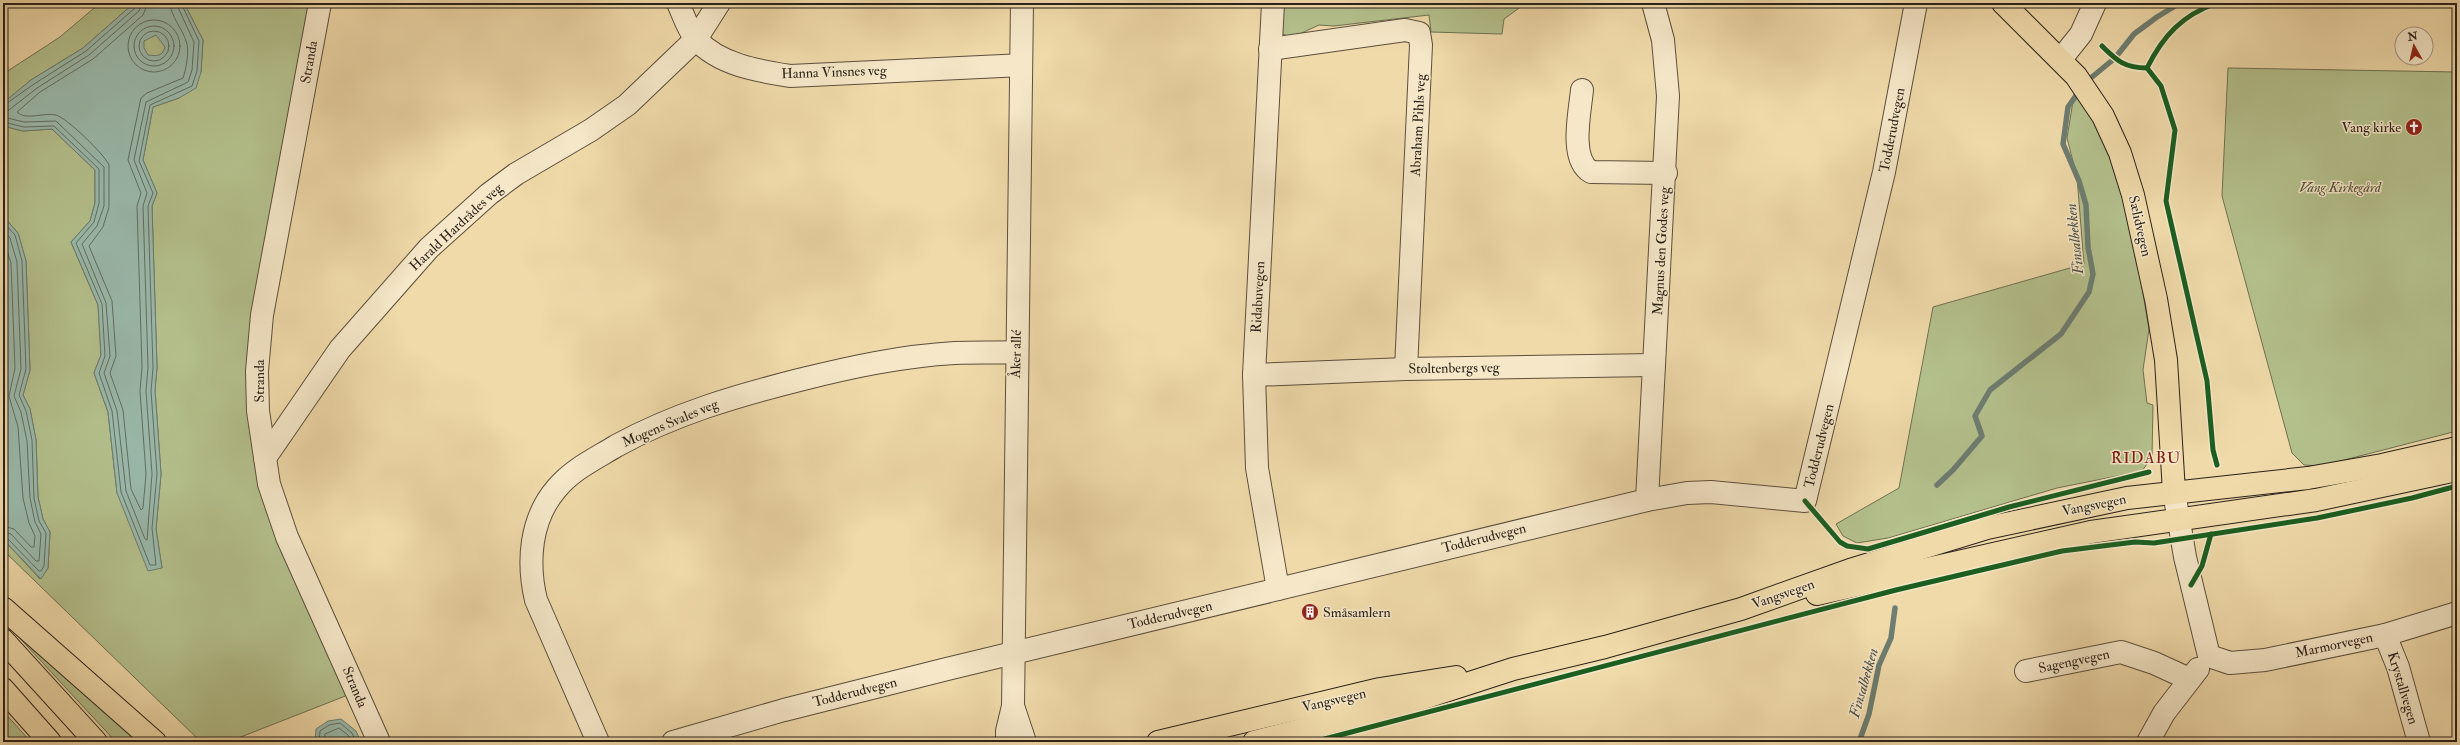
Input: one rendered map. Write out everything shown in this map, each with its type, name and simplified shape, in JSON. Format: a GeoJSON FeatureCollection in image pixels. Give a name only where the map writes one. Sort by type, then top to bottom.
{"type":"FeatureCollection","features":[{"type":"Feature","properties":{"kind":"main road","name":"Sælidvegen"},"geometry":{"type":"LineString","coordinates":[[2004,3],[2061,59],[2091,96],[2112,134],[2126,171],[2156,299],[2166,360],[2174,492]]}},
{"type":"Feature","properties":{"kind":"main road","name":"Vangsvegen"},"geometry":{"type":"LineString","coordinates":[[1254,742],[1414,701],[1513,669],[1605,647],[1741,609],[1850,570],[1988,528],[2076,508],[2174,492],[2308,478],[2382,465],[2457,448]]}},
{"type":"Feature","properties":{"kind":"main road","name":"Vangsvegen"},"geometry":{"type":"LineString","coordinates":[[1741,609],[1853,587],[2037,542],[2179,519],[2316,500],[2457,470]]}},
{"type":"Feature","properties":{"kind":"main road"},"geometry":{"type":"LineString","coordinates":[[3,608],[154,742]]}},
{"type":"Feature","properties":{"kind":"main road"},"geometry":{"type":"LineString","coordinates":[[3,640],[96,742]]}},
{"type":"Feature","properties":{"kind":"main road","name":"Vangsvegen"},"geometry":{"type":"LineString","coordinates":[[1158,742],[1182,740],[1388,688],[1513,669]]}},
{"type":"Feature","properties":{"kind":"main road"},"geometry":{"type":"LineString","coordinates":[[3,689],[50,742]]}},
{"type":"Feature","properties":{"kind":"street","name":"Stranda"},"geometry":{"type":"LineString","coordinates":[[320,3],[262,315],[257,371],[258,411],[269,484],[287,537],[379,742]]}},
{"type":"Feature","properties":{"kind":"street","name":"Hanna Vinsnes veg"},"geometry":{"type":"LineString","coordinates":[[678,3],[696,39],[718,56],[743,66],[790,76],[1021,65]]}},
{"type":"Feature","properties":{"kind":"street","name":"Harald Hardrådes veg"},"geometry":{"type":"LineString","coordinates":[[265,458],[340,349],[429,248],[489,194],[516,174],[591,130],[627,105],[696,39],[719,3]]}},
{"type":"Feature","properties":{"kind":"street","name":"Åker allé"},"geometry":{"type":"LineString","coordinates":[[1007,742],[1007,731],[1013,706],[1012,653],[1022,3]]}},
{"type":"Feature","properties":{"kind":"street","name":"Ridabuvegen"},"geometry":{"type":"LineString","coordinates":[[1273,3],[1254,375],[1257,468],[1278,589]]}},
{"type":"Feature","properties":{"kind":"street","name":"Magnus den Godes veg"},"geometry":{"type":"LineString","coordinates":[[1648,500],[1654,365],[1666,173],[1668,96],[1661,32],[1653,3]]}},
{"type":"Feature","properties":{"kind":"street","name":"Todderudvegen"},"geometry":{"type":"LineString","coordinates":[[672,742],[784,710],[1012,653],[1648,500],[1687,493],[1711,492],[1805,501],[1882,180],[1900,97],[1916,3]]}},
{"type":"Feature","properties":{"kind":"street"},"geometry":{"type":"LineString","coordinates":[[2061,59],[2081,34],[2095,3]]}},
{"type":"Feature","properties":{"kind":"street","name":"Abraham Pihls veg"},"geometry":{"type":"LineString","coordinates":[[1270,48],[1405,30],[1419,33],[1421,39],[1421,59],[1406,369]]}},
{"type":"Feature","properties":{"kind":"street"},"geometry":{"type":"LineString","coordinates":[[1582,90],[1578,145],[1581,163],[1585,169],[1591,172],[1666,173]]}},
{"type":"Feature","properties":{"kind":"street","name":"Mogens Svales veg"},"geometry":{"type":"LineString","coordinates":[[598,742],[536,600],[531,578],[531,551],[537,523],[556,488],[574,470],[664,422],[737,396],[838,370],[897,359],[955,353],[1016,352]]}},
{"type":"Feature","properties":{"kind":"street","name":"Stoltenbergs veg"},"geometry":{"type":"LineString","coordinates":[[1254,375],[1406,369],[1654,365]]}},
{"type":"Feature","properties":{"kind":"street"},"geometry":{"type":"LineString","coordinates":[[2148,742],[2164,713],[2189,679],[2209,656],[2186,564],[2174,492]]}},
{"type":"Feature","properties":{"kind":"street","name":"Marmorvegen"},"geometry":{"type":"LineString","coordinates":[[2209,656],[2230,663],[2249,663],[2385,635],[2457,613]]}},
{"type":"Feature","properties":{"kind":"street","name":"Krystallvegen"},"geometry":{"type":"LineString","coordinates":[[2385,635],[2398,667],[2419,742]]}},
{"type":"Feature","properties":{"kind":"street","name":"Sagengvegen"},"geometry":{"type":"LineString","coordinates":[[2026,671],[2121,652],[2154,663],[2189,679]]}},
{"type":"Feature","properties":{"kind":"street","name":"Åker allé"},"geometry":{"type":"LineString","coordinates":[[1013,706],[1025,742]]}},
{"type":"Feature","properties":{"kind":"green space"},"geometry":{"type":"Polygon","coordinates":[[[100,3],[134,3],[83,48],[31,80],[3,103],[3,74],[60,37],[100,3]]]}},
{"type":"Feature","properties":{"kind":"green space"},"geometry":{"type":"Polygon","coordinates":[[[184,3],[312,3],[251,420],[353,693],[228,742],[201,742],[3,550],[3,539],[40,579],[48,568],[50,532],[43,519],[38,497],[36,440],[30,409],[23,395],[30,370],[26,261],[18,233],[3,216],[3,126],[23,131],[52,129],[95,170],[95,203],[90,221],[71,242],[98,305],[101,355],[94,373],[108,412],[117,493],[162,568],[156,529],[161,474],[155,390],[157,368],[152,206],[157,193],[143,160],[153,107],[179,98],[201,72],[203,40],[184,3]]]}},
{"type":"Feature","properties":{"kind":"green space"},"geometry":{"type":"Polygon","coordinates":[[[1281,3],[1526,3],[1504,19],[1502,34],[1431,32],[1429,15],[1334,26],[1319,25],[1291,38],[1279,32],[1281,3]]]}},
{"type":"Feature","properties":{"kind":"green space"},"geometry":{"type":"Polygon","coordinates":[[[154,35],[158,36],[164,42],[164,50],[158,56],[154,57],[150,56],[144,50],[143,46],[144,42],[150,36],[154,35]]]}},
{"type":"Feature","properties":{"kind":"green space","name":"Vang Kirkegård"},"geometry":{"type":"Polygon","coordinates":[[[2228,68],[2457,72],[2457,431],[2321,466],[2304,465],[2292,453],[2222,196],[2228,68]]]}},
{"type":"Feature","properties":{"kind":"green space"},"geometry":{"type":"Polygon","coordinates":[[[2075,89],[2091,111],[2119,175],[2133,234],[2149,329],[2143,370],[2147,403],[2153,405],[2152,457],[2142,471],[2057,488],[1888,538],[1857,543],[1843,536],[1836,524],[1899,488],[1933,307],[2084,264],[2077,177],[2067,138],[2075,89]]]}},
{"type":"Feature","properties":{"kind":"green space"},"geometry":{"type":"Polygon","coordinates":[[[3,620],[141,742],[116,742],[3,620]]]}},
{"type":"Feature","properties":{"kind":"green space"},"geometry":{"type":"Polygon","coordinates":[[[3,711],[31,742],[9,742],[3,733],[3,711]]]}},
{"type":"Feature","properties":{"kind":"water"},"geometry":{"type":"Polygon","coordinates":[[[134,3],[184,3],[203,40],[201,72],[196,88],[179,98],[153,107],[143,160],[157,193],[152,206],[157,368],[155,390],[161,474],[156,529],[162,568],[148,571],[117,493],[108,412],[94,373],[101,355],[98,305],[71,242],[90,221],[95,203],[95,170],[52,129],[23,131],[3,126],[3,103],[31,80],[83,48],[134,3]],[[156,35],[144,41],[144,48],[148,55],[159,55],[165,47],[156,35]]]}},
{"type":"Feature","properties":{"kind":"water"},"geometry":{"type":"Polygon","coordinates":[[[3,216],[18,233],[26,261],[30,370],[23,395],[30,409],[36,440],[38,497],[43,519],[50,532],[48,568],[41,579],[3,539],[3,216]]]}},
{"type":"Feature","properties":{"kind":"water"},"geometry":{"type":"Polygon","coordinates":[[[341,719],[356,731],[361,742],[315,742],[316,729],[328,721],[341,719]]]}},
{"type":"Feature","properties":{"kind":"waterway","name":"Finsalbekken"},"geometry":{"type":"LineString","coordinates":[[2086,82],[2115,58],[2134,34],[2157,17],[2180,3]]}},
{"type":"Feature","properties":{"kind":"waterway","name":"Finsalbekken"},"geometry":{"type":"LineString","coordinates":[[1937,485],[1953,470],[1982,436],[1975,416],[1990,390],[2061,334],[2089,292],[2093,274],[2088,247],[2086,205],[2079,181],[2063,144],[2068,107],[2080,90]]}},
{"type":"Feature","properties":{"kind":"waterway","name":"Finsalbekken"},"geometry":{"type":"LineString","coordinates":[[1859,742],[1869,714],[1879,665],[1891,638],[1895,608]]}},
{"type":"Feature","properties":{"kind":"cycle path"},"geometry":{"type":"LineString","coordinates":[[2147,68],[2160,46],[2175,28],[2194,14],[2217,3]]}},
{"type":"Feature","properties":{"kind":"cycle path"},"geometry":{"type":"LineString","coordinates":[[2102,46],[2122,63],[2133,67],[2147,68],[2161,86],[2175,130],[2166,201],[2207,381],[2213,450],[2217,465]]}},
{"type":"Feature","properties":{"kind":"cycle path"},"geometry":{"type":"LineString","coordinates":[[1805,501],[1840,542],[1847,546],[1868,549],[2009,507],[2149,472]]}},
{"type":"Feature","properties":{"kind":"cycle path"},"geometry":{"type":"LineString","coordinates":[[1313,742],[1896,590],[2062,551],[2135,542],[2154,543],[2317,518],[2412,498],[2457,486]]}},
{"type":"Feature","properties":{"kind":"cycle path"},"geometry":{"type":"LineString","coordinates":[[2191,585],[2202,566],[2211,534]]}},
{"type":"Feature","properties":{"kind":"place","name":"Vang kirke"},"geometry":{"type":"Point","coordinates":[2414,127]}},
{"type":"Feature","properties":{"kind":"place","name":"Småsamlern"},"geometry":{"type":"Point","coordinates":[1310,612]}},
{"type":"Feature","properties":{"kind":"district","name":"RIDABU"},"geometry":{"type":"Point","coordinates":[2146,458]}}]}
